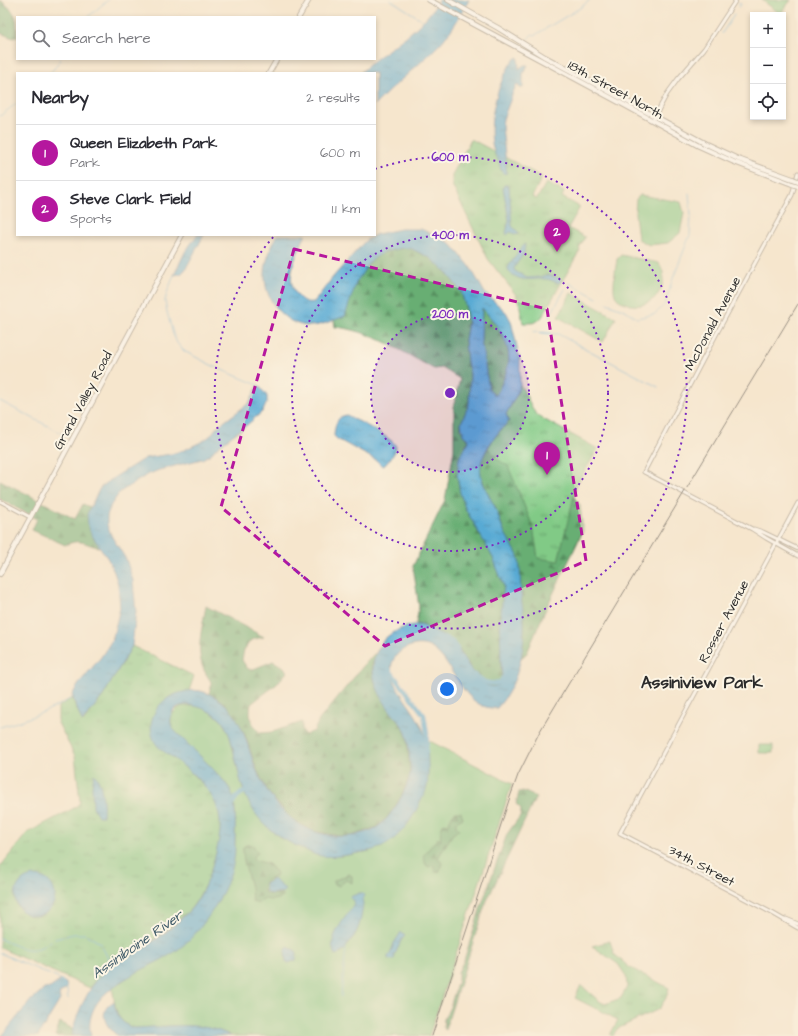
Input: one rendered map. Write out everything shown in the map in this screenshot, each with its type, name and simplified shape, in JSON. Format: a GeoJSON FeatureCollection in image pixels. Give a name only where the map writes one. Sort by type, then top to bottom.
{"type":"FeatureCollection","features":[{"type":"Feature","properties":{"kind":"main road"},"geometry":{"type":"LineString","coordinates":[[300,16],[308,0]]}},
{"type":"Feature","properties":{"kind":"main road","name":"18th Street North"},"geometry":{"type":"LineString","coordinates":[[429,0],[654,119]]}},
{"type":"Feature","properties":{"kind":"main road","name":"18th Street North"},"geometry":{"type":"LineString","coordinates":[[448,0],[710,152],[795,183]]}},
{"type":"Feature","properties":{"kind":"main road"},"geometry":{"type":"LineString","coordinates":[[270,72],[276,60]]}},
{"type":"Feature","properties":{"kind":"main road","name":"Grand Valley Road"},"geometry":{"type":"LineString","coordinates":[[0,574],[181,236]]}},
{"type":"Feature","properties":{"kind":"street"},"geometry":{"type":"LineString","coordinates":[[654,119],[671,89],[704,48],[736,0]]}},
{"type":"Feature","properties":{"kind":"street","name":"McDonald Avenue"},"geometry":{"type":"LineString","coordinates":[[752,529],[644,472],[792,195],[798,173]]}},
{"type":"Feature","properties":{"kind":"street"},"geometry":{"type":"LineString","coordinates":[[0,502],[30,517]]}},
{"type":"Feature","properties":{"kind":"street","name":"Rosser Avenue"},"geometry":{"type":"LineString","coordinates":[[620,833],[798,502]]}},
{"type":"Feature","properties":{"kind":"street"},"geometry":{"type":"LineString","coordinates":[[752,529],[763,532],[798,549]]}},
{"type":"Feature","properties":{"kind":"street"},"geometry":{"type":"LineString","coordinates":[[752,529],[775,544],[798,556]]}},
{"type":"Feature","properties":{"kind":"street","name":"34th Street"},"geometry":{"type":"LineString","coordinates":[[620,833],[798,928]]}},
{"type":"Feature","properties":{"kind":"street","name":"34th Street"},"geometry":{"type":"LineString","coordinates":[[776,915],[798,924]]}},
{"type":"Feature","properties":{"kind":"highlighted area"},"geometry":{"type":"Polygon","coordinates":[[[294,249],[547,309],[586,561],[385,646],[221,507],[294,249]]]}},
{"type":"Feature","properties":{"kind":"green space"},"geometry":{"type":"Polygon","coordinates":[[[0,0],[10,8],[15,16],[16,37],[13,38],[0,33],[0,0]]]}},
{"type":"Feature","properties":{"kind":"green space"},"geometry":{"type":"Polygon","coordinates":[[[762,0],[791,0],[782,12],[778,12],[762,0]]]}},
{"type":"Feature","properties":{"kind":"green space"},"geometry":{"type":"Polygon","coordinates":[[[471,139],[542,177],[532,197],[537,199],[546,183],[564,192],[562,197],[580,207],[568,228],[585,237],[579,248],[580,250],[542,317],[535,322],[523,323],[519,302],[516,295],[488,259],[452,185],[452,175],[471,139]]]}},
{"type":"Feature","properties":{"kind":"green space"},"geometry":{"type":"Polygon","coordinates":[[[640,195],[681,202],[684,213],[680,233],[668,243],[649,245],[638,239],[635,213],[636,199],[640,195]]]}},
{"type":"Feature","properties":{"kind":"green space"},"geometry":{"type":"Polygon","coordinates":[[[403,248],[410,248],[430,258],[446,272],[461,292],[466,308],[468,323],[465,340],[467,362],[470,374],[469,404],[461,423],[461,430],[469,441],[466,445],[457,475],[460,493],[465,508],[493,558],[504,586],[500,620],[502,677],[499,686],[492,687],[485,685],[454,645],[422,625],[416,624],[419,607],[413,566],[445,500],[454,450],[454,404],[460,379],[442,368],[434,369],[374,337],[361,332],[335,327],[334,320],[345,316],[356,283],[364,268],[370,261],[382,253],[403,248]]]}},
{"type":"Feature","properties":{"kind":"green space"},"geometry":{"type":"Polygon","coordinates":[[[621,255],[659,263],[663,272],[661,289],[657,296],[643,305],[625,303],[616,297],[614,292],[615,272],[617,259],[621,255]]]}},
{"type":"Feature","properties":{"kind":"green space"},"geometry":{"type":"Polygon","coordinates":[[[571,293],[616,318],[603,342],[558,317],[571,293]]]}},
{"type":"Feature","properties":{"kind":"green space"},"geometry":{"type":"Polygon","coordinates":[[[482,308],[501,334],[508,349],[508,365],[497,395],[494,395],[489,389],[481,341],[482,308]]]}},
{"type":"Feature","properties":{"kind":"green space"},"geometry":{"type":"Polygon","coordinates":[[[520,384],[536,415],[598,449],[577,484],[558,561],[538,558],[533,527],[508,466],[497,459],[488,448],[494,438],[509,421],[506,414],[517,394],[520,384]]]}},
{"type":"Feature","properties":{"kind":"green space"},"geometry":{"type":"Polygon","coordinates":[[[494,438],[565,523],[574,497],[580,505],[583,531],[544,613],[527,653],[520,659],[523,643],[524,619],[521,603],[518,558],[505,534],[495,506],[490,500],[480,471],[483,457],[494,438]]]}},
{"type":"Feature","properties":{"kind":"green space"},"geometry":{"type":"Polygon","coordinates":[[[0,480],[75,519],[83,504],[90,507],[88,512],[88,523],[91,533],[99,547],[79,542],[73,542],[65,545],[32,530],[37,519],[0,499],[0,480]]]}},
{"type":"Feature","properties":{"kind":"green space"},"geometry":{"type":"Polygon","coordinates":[[[206,606],[264,637],[251,640],[244,650],[242,660],[247,668],[251,670],[273,661],[284,667],[287,672],[277,684],[251,704],[251,720],[260,733],[272,732],[302,722],[302,731],[305,735],[314,731],[319,720],[369,659],[376,654],[372,665],[373,675],[376,685],[388,708],[401,724],[407,736],[410,775],[401,797],[390,815],[377,827],[351,836],[339,836],[313,831],[294,821],[269,793],[258,773],[244,732],[224,703],[209,693],[212,684],[205,673],[200,658],[200,643],[206,606]]]}},
{"type":"Feature","properties":{"kind":"green space"},"geometry":{"type":"Polygon","coordinates":[[[132,646],[194,676],[189,691],[169,697],[161,749],[176,759],[208,789],[218,807],[221,828],[219,843],[208,879],[190,910],[137,952],[109,966],[90,988],[0,948],[0,867],[27,833],[76,807],[80,802],[75,756],[58,723],[58,707],[72,698],[83,722],[103,696],[132,646]]]}},
{"type":"Feature","properties":{"kind":"green space"},"geometry":{"type":"Polygon","coordinates":[[[182,706],[201,707],[221,720],[229,733],[244,793],[278,836],[316,855],[342,856],[370,851],[428,773],[426,739],[512,784],[429,1036],[232,1036],[209,1028],[171,1026],[134,1028],[127,1025],[119,1017],[115,1007],[112,988],[125,979],[231,872],[234,854],[235,830],[235,806],[233,797],[223,779],[173,729],[171,719],[173,713],[182,706]]]}},
{"type":"Feature","properties":{"kind":"green space"},"geometry":{"type":"Polygon","coordinates":[[[759,745],[773,745],[773,753],[759,753],[759,745]]]}},
{"type":"Feature","properties":{"kind":"green space"},"geometry":{"type":"Polygon","coordinates":[[[523,791],[536,797],[485,905],[445,1030],[443,1027],[444,1019],[450,1007],[458,980],[458,972],[464,960],[481,906],[507,834],[520,816],[521,809],[516,804],[519,792],[523,791]]]}},
{"type":"Feature","properties":{"kind":"green space"},"geometry":{"type":"Polygon","coordinates":[[[456,812],[461,812],[463,818],[456,822],[456,826],[459,829],[452,835],[438,858],[442,863],[440,871],[435,872],[433,865],[429,867],[426,865],[423,856],[435,841],[439,843],[438,838],[441,841],[440,836],[444,823],[448,824],[453,814],[456,812]]]}},
{"type":"Feature","properties":{"kind":"green space"},"geometry":{"type":"Polygon","coordinates":[[[248,844],[253,845],[258,853],[253,857],[254,860],[269,864],[277,873],[275,877],[264,884],[264,892],[267,894],[282,894],[284,896],[281,898],[271,900],[263,899],[259,903],[252,901],[243,852],[243,847],[248,844]]]}},
{"type":"Feature","properties":{"kind":"green space"},"geometry":{"type":"Polygon","coordinates":[[[349,874],[352,876],[352,883],[346,880],[339,886],[333,883],[333,881],[349,874]]]}},
{"type":"Feature","properties":{"kind":"green space"},"geometry":{"type":"Polygon","coordinates":[[[610,941],[614,954],[629,967],[669,988],[666,998],[659,1009],[617,1029],[613,1036],[610,1035],[618,1020],[575,998],[581,985],[599,1001],[605,1004],[621,998],[627,987],[626,976],[618,964],[592,946],[610,941]]]}},
{"type":"Feature","properties":{"kind":"green space"},"geometry":{"type":"Polygon","coordinates":[[[60,1022],[73,1029],[72,1036],[55,1036],[60,1022]]]}},
{"type":"Feature","properties":{"kind":"water"},"geometry":{"type":"Polygon","coordinates":[[[439,0],[469,0],[439,45],[376,104],[376,72],[361,72],[421,23],[439,0]]]}},
{"type":"Feature","properties":{"kind":"water"},"geometry":{"type":"Polygon","coordinates":[[[518,57],[519,69],[524,65],[528,65],[523,74],[523,88],[520,88],[517,84],[516,85],[503,119],[502,126],[507,173],[504,174],[501,171],[494,151],[491,129],[492,117],[501,83],[510,64],[518,57]]]}},
{"type":"Feature","properties":{"kind":"water"},"geometry":{"type":"Polygon","coordinates":[[[504,185],[509,186],[512,226],[519,233],[517,235],[510,232],[507,235],[506,233],[509,220],[503,188],[504,185]]]}},
{"type":"Feature","properties":{"kind":"water","name":"Assiniboine River"},"geometry":{"type":"Polygon","coordinates":[[[401,229],[421,229],[450,243],[469,265],[485,293],[506,312],[511,321],[520,360],[520,384],[517,394],[506,414],[509,421],[496,435],[485,452],[480,470],[485,487],[495,507],[504,532],[517,553],[519,560],[524,632],[519,667],[515,678],[504,699],[497,708],[482,706],[471,697],[443,659],[433,649],[421,645],[406,648],[396,656],[391,667],[392,675],[395,683],[424,731],[428,758],[427,788],[406,826],[389,843],[375,850],[339,856],[316,855],[282,838],[267,827],[249,804],[241,783],[230,736],[222,721],[212,713],[197,706],[189,705],[176,708],[172,713],[171,718],[173,729],[216,772],[229,788],[233,796],[235,816],[235,849],[231,872],[220,897],[204,923],[195,934],[176,951],[118,983],[105,994],[96,1006],[90,1020],[91,1036],[72,1036],[80,1008],[97,979],[110,966],[145,947],[184,917],[195,904],[200,895],[210,873],[217,851],[220,819],[213,798],[207,789],[191,772],[162,750],[153,738],[151,731],[152,719],[162,702],[176,694],[195,690],[204,692],[226,705],[234,714],[244,734],[256,769],[266,789],[281,808],[298,823],[308,829],[328,835],[347,836],[369,831],[381,824],[398,804],[409,780],[409,748],[406,732],[384,702],[374,680],[373,665],[375,657],[380,645],[388,636],[406,627],[414,625],[424,626],[453,643],[479,679],[492,686],[499,685],[502,677],[500,620],[504,586],[493,558],[465,508],[460,493],[457,475],[459,458],[469,441],[468,438],[463,435],[461,423],[469,404],[470,374],[467,362],[465,340],[468,323],[466,308],[461,292],[446,272],[430,258],[410,248],[403,248],[384,252],[368,264],[356,283],[345,316],[318,325],[309,326],[291,321],[276,308],[267,292],[265,268],[277,236],[306,236],[293,266],[292,282],[298,296],[303,301],[314,302],[333,277],[366,240],[376,236],[376,235],[401,229]],[[482,308],[481,341],[489,389],[494,395],[496,395],[506,373],[509,358],[508,350],[502,334],[482,308]]]}},
{"type":"Feature","properties":{"kind":"water"},"geometry":{"type":"Polygon","coordinates":[[[196,236],[203,236],[185,270],[181,274],[174,275],[185,252],[196,236]]]}},
{"type":"Feature","properties":{"kind":"water"},"geometry":{"type":"Polygon","coordinates":[[[524,244],[524,253],[514,268],[515,271],[527,278],[547,275],[559,278],[562,281],[558,283],[548,279],[526,280],[518,278],[508,271],[508,267],[524,244]]]}},
{"type":"Feature","properties":{"kind":"water"},"geometry":{"type":"Polygon","coordinates":[[[258,385],[267,396],[267,402],[263,411],[248,424],[217,447],[211,454],[202,459],[159,470],[147,475],[120,492],[111,505],[107,516],[107,525],[112,537],[126,559],[133,580],[136,612],[132,646],[103,696],[82,722],[72,695],[112,640],[120,608],[118,584],[114,572],[108,559],[91,534],[88,525],[87,514],[100,488],[145,458],[171,454],[203,441],[210,436],[217,427],[249,403],[258,385]]]}},
{"type":"Feature","properties":{"kind":"water"},"geometry":{"type":"Polygon","coordinates":[[[347,415],[383,435],[394,444],[396,447],[395,452],[385,465],[382,466],[376,460],[334,436],[338,419],[347,415]]]}},
{"type":"Feature","properties":{"kind":"water"},"geometry":{"type":"Polygon","coordinates":[[[94,774],[101,788],[103,799],[103,816],[98,816],[93,807],[92,786],[94,774]]]}},
{"type":"Feature","properties":{"kind":"water"},"geometry":{"type":"Polygon","coordinates":[[[39,876],[46,879],[52,885],[55,896],[54,904],[46,913],[39,916],[31,916],[24,913],[16,904],[15,892],[18,885],[27,877],[39,876]]]}},
{"type":"Feature","properties":{"kind":"water"},"geometry":{"type":"Polygon","coordinates":[[[273,879],[285,889],[284,892],[271,894],[266,892],[265,884],[273,879]]]}},
{"type":"Feature","properties":{"kind":"water"},"geometry":{"type":"Polygon","coordinates":[[[359,893],[364,895],[358,928],[345,949],[341,953],[335,955],[333,942],[335,935],[354,903],[354,900],[350,897],[359,893]]]}},
{"type":"Feature","properties":{"kind":"water"},"geometry":{"type":"Polygon","coordinates":[[[401,932],[405,936],[401,940],[394,955],[395,958],[392,960],[388,959],[394,943],[401,932]]]}},
{"type":"Feature","properties":{"kind":"water"},"geometry":{"type":"Polygon","coordinates":[[[288,947],[297,953],[296,960],[289,963],[286,962],[285,951],[288,947]]]}},
{"type":"Feature","properties":{"kind":"water"},"geometry":{"type":"Polygon","coordinates":[[[61,980],[66,983],[67,988],[59,994],[60,1000],[38,1036],[2,1036],[31,1000],[44,989],[50,988],[61,980]]]}},
{"type":"Feature","properties":{"kind":"water"},"geometry":{"type":"Polygon","coordinates":[[[114,1001],[120,1018],[130,1027],[196,1026],[220,1031],[231,1036],[119,1036],[109,1028],[104,1015],[108,1006],[114,1001]]]}},
{"type":"Feature","properties":{"kind":"waterway"},"geometry":{"type":"LineString","coordinates":[[89,16],[108,0]]}},
{"type":"Feature","properties":{"kind":"waterway"},"geometry":{"type":"LineString","coordinates":[[391,0],[424,21]]}},
{"type":"Feature","properties":{"kind":"waterway"},"geometry":{"type":"LineString","coordinates":[[528,39],[532,34],[535,35],[580,8],[590,0]]}},
{"type":"Feature","properties":{"kind":"waterway"},"geometry":{"type":"LineString","coordinates":[[738,3],[741,4],[739,7]]}},
{"type":"Feature","properties":{"kind":"waterway"},"geometry":{"type":"LineString","coordinates":[[722,33],[734,15]]}},
{"type":"Feature","properties":{"kind":"waterway"},"geometry":{"type":"LineString","coordinates":[[51,72],[60,60]]}},
{"type":"Feature","properties":{"kind":"waterway"},"geometry":{"type":"LineString","coordinates":[[0,116],[16,104]]}},
{"type":"Feature","properties":{"kind":"waterway"},"geometry":{"type":"LineString","coordinates":[[607,303],[625,310],[637,318],[655,314],[665,304],[672,281],[690,235],[691,214],[689,194]]}},
{"type":"Feature","properties":{"kind":"waterway"},"geometry":{"type":"LineString","coordinates":[[174,275],[165,301],[173,334],[177,343],[184,351],[215,367],[258,385]]}},
{"type":"Feature","properties":{"kind":"waterway"},"geometry":{"type":"LineString","coordinates":[[568,285],[569,283],[597,298]]}},
{"type":"Feature","properties":{"kind":"waterway"},"geometry":{"type":"LineString","coordinates":[[550,316],[565,289]]}},
{"type":"Feature","properties":{"kind":"waterway"},"geometry":{"type":"LineString","coordinates":[[534,332],[558,334],[658,387]]}},
{"type":"Feature","properties":{"kind":"waterway"},"geometry":{"type":"LineString","coordinates":[[0,401],[69,437]]}},
{"type":"Feature","properties":{"kind":"waterway","name":"Assiniboine River"},"geometry":{"type":"LineString","coordinates":[[445,638],[452,642],[457,649]]}},
{"type":"Feature","properties":{"kind":"waterway","name":"Assiniboine River"},"geometry":{"type":"LineString","coordinates":[[389,669],[424,715],[427,733],[426,752]]}},
{"type":"Feature","properties":{"kind":"waterway","name":"Assiniboine River"},"geometry":{"type":"LineString","coordinates":[[474,675],[483,681],[492,684],[500,683],[503,678]]}},
{"type":"Feature","properties":{"kind":"waterway"},"geometry":{"type":"LineString","coordinates":[[0,727],[37,715],[72,698]]}},
{"type":"Feature","properties":{"kind":"waterway","name":"Assiniboine River"},"geometry":{"type":"LineString","coordinates":[[231,807],[238,796],[249,791]]}},
{"type":"Feature","properties":{"kind":"waterway"},"geometry":{"type":"LineString","coordinates":[[55,939],[73,934],[85,934],[100,943],[113,964]]}},
{"type":"Feature","properties":{"kind":"waterway"},"geometry":{"type":"LineString","coordinates":[[0,938],[15,946],[27,949],[38,948],[51,941]]}},
{"type":"Feature","properties":{"kind":"waterway"},"geometry":{"type":"LineString","coordinates":[[341,997],[346,948]]}},
{"type":"Feature","properties":{"kind":"waterway"},"geometry":{"type":"LineString","coordinates":[[0,953],[62,980]]}},
{"type":"Feature","properties":{"kind":"waterway"},"geometry":{"type":"LineString","coordinates":[[64,982],[67,988],[68,999]]}},
{"type":"Feature","properties":{"kind":"railway"},"geometry":{"type":"LineString","coordinates":[[432,1036],[518,775],[540,731],[798,304]]}},
{"type":"Feature","properties":{"kind":"place","name":"Steve Clark Field"},"geometry":{"type":"Point","coordinates":[557,252]}},
{"type":"Feature","properties":{"kind":"place","name":"Queen Elizabeth Park"},"geometry":{"type":"Point","coordinates":[547,475]}},
{"type":"Feature","properties":{"kind":"district","name":"Assiniview Park"},"geometry":{"type":"Point","coordinates":[702,682]}}]}
